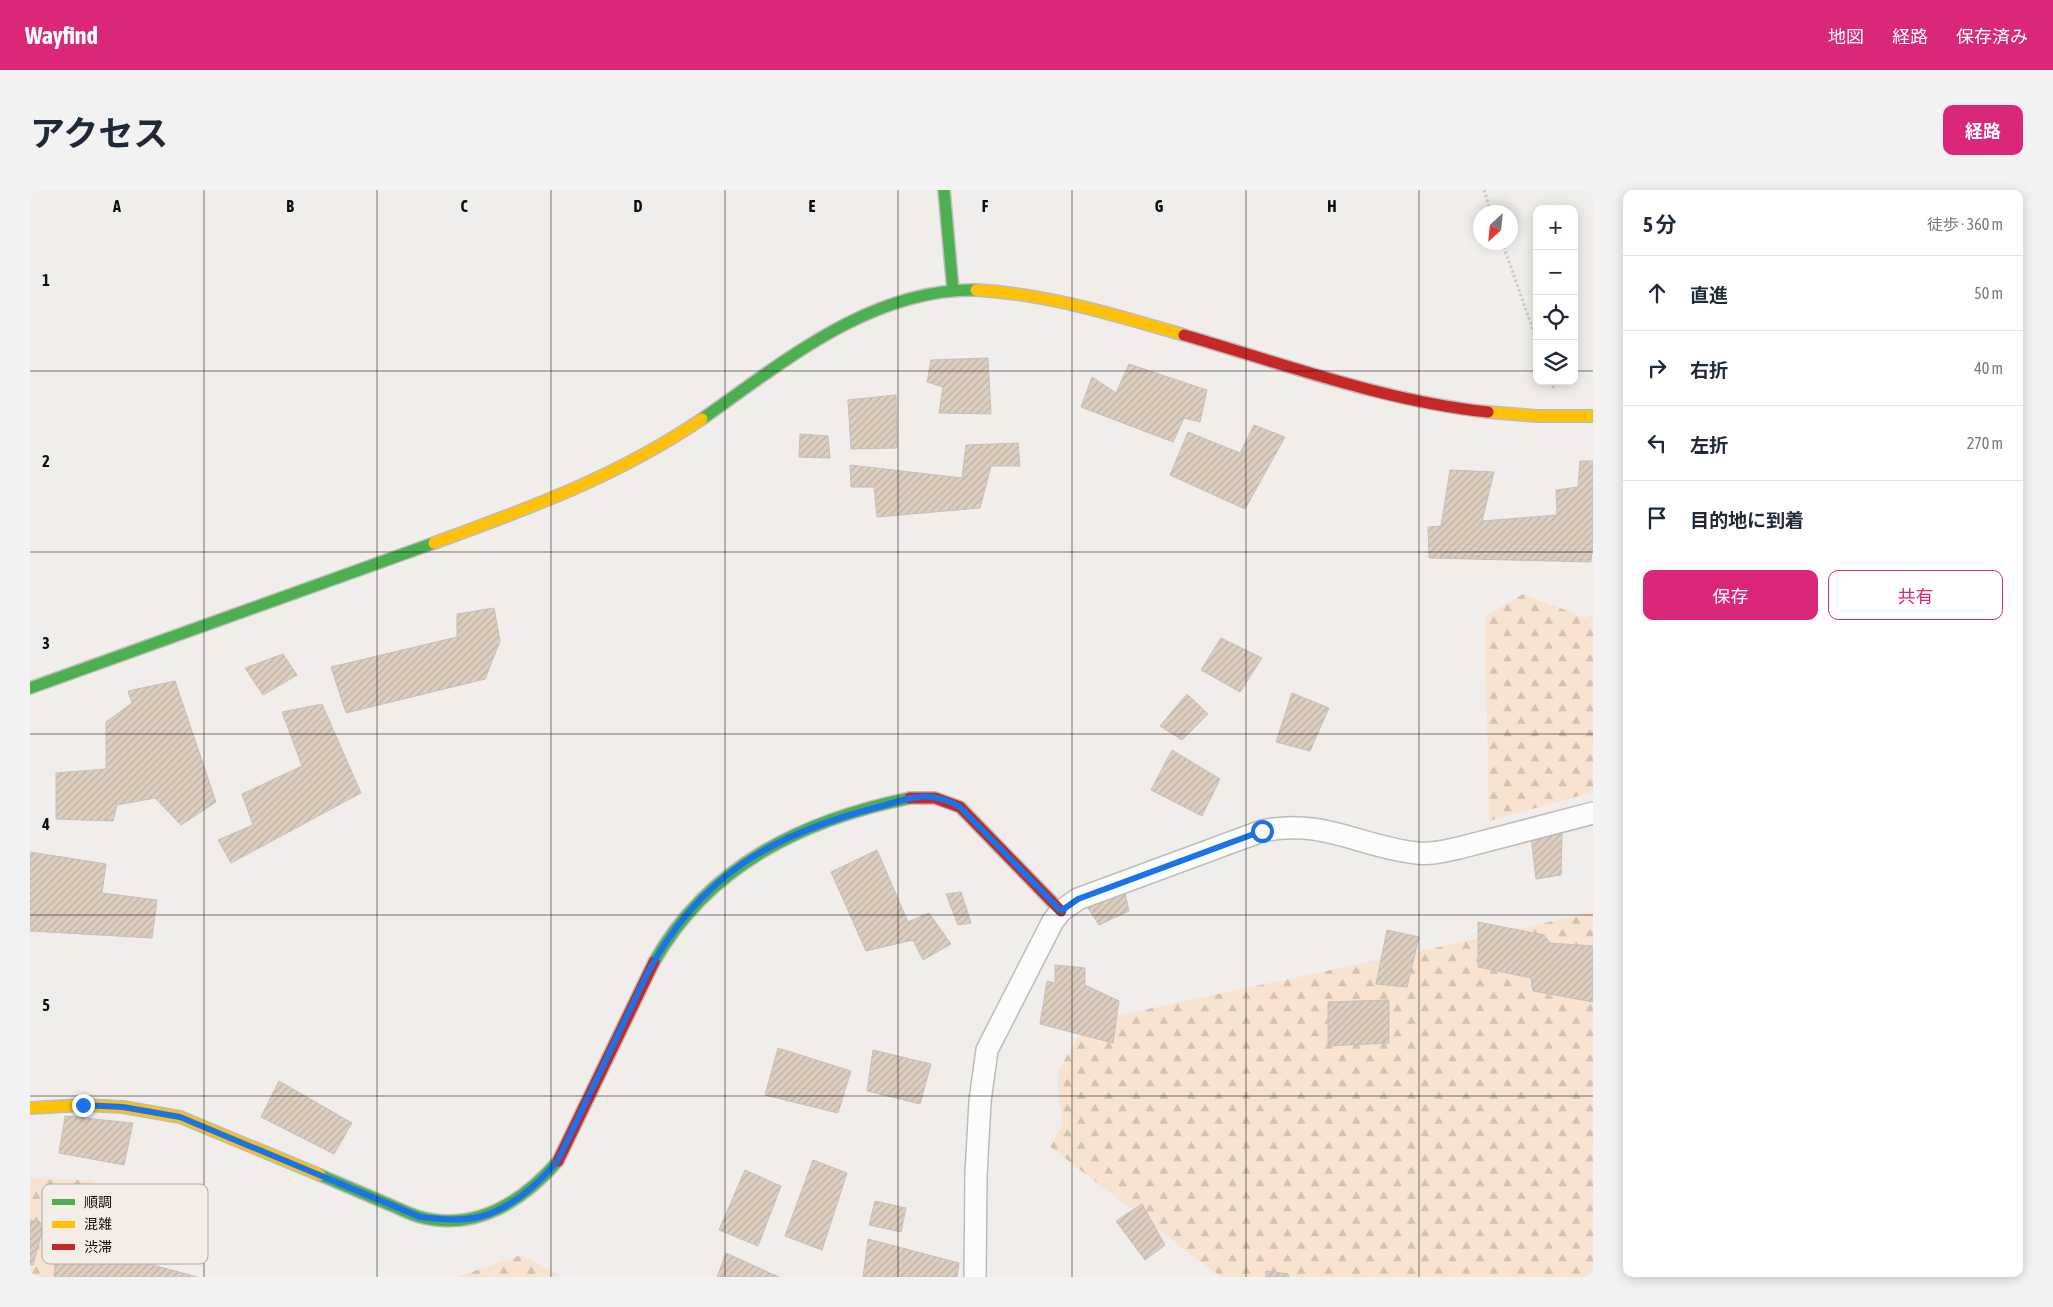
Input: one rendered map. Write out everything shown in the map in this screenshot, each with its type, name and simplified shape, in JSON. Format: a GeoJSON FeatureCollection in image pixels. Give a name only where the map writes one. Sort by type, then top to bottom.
{"type":"FeatureCollection","features":[{"type":"Feature","properties":{"kind":"street"},"geometry":{"type":"LineString","coordinates":[[944,190],[953,290]]}},
{"type":"Feature","properties":{"kind":"street"},"geometry":{"type":"LineString","coordinates":[[32,681],[522,511],[592,483],[670,441],[754,381],[839,330],[908,299],[953,290],[1026,294],[1100,310],[1373,390],[1454,408],[1514,417],[1593,416]]}},
{"type":"Feature","properties":{"kind":"street"},"geometry":{"type":"LineString","coordinates":[[30,1108],[83,1105],[123,1107],[180,1117],[420,1217],[448,1220],[475,1218],[522,1196],[542,1180],[558,1160],[664,944],[691,908],[729,873],[760,851],[827,820],[924,795],[945,798],[960,807],[1061,911]]}},
{"type":"Feature","properties":{"kind":"street"},"geometry":{"type":"LineString","coordinates":[[975,1277],[976,1175],[980,1101],[987,1050],[1053,921],[1061,911],[1078,899],[1262,831],[1284,826],[1326,830],[1418,854],[1440,853],[1593,813]]}},
{"type":"Feature","properties":{"kind":"path"},"geometry":{"type":"LineString","coordinates":[[1484,190],[1489,205]]}},
{"type":"Feature","properties":{"kind":"path"},"geometry":{"type":"LineString","coordinates":[[1505,250],[1533,329]]}},
{"type":"Feature","properties":{"kind":"green space"},"geometry":{"type":"Polygon","coordinates":[[[1523,594],[1586,618],[1593,613],[1593,792],[1489,821],[1485,617],[1523,594]]]}},
{"type":"Feature","properties":{"kind":"green space"},"geometry":{"type":"Polygon","coordinates":[[[1593,912],[1593,1277],[1221,1277],[1050,1147],[1063,1123],[1058,1095],[1058,1071],[1087,1022],[1593,912]]]}},
{"type":"Feature","properties":{"kind":"green space"},"geometry":{"type":"Polygon","coordinates":[[[30,1178],[91,1180],[97,1184],[42,1184],[42,1264],[145,1264],[140,1277],[30,1277],[30,1178]]]}},
{"type":"Feature","properties":{"kind":"green space"},"geometry":{"type":"Polygon","coordinates":[[[521,1255],[562,1277],[457,1277],[521,1255]]]}},
{"type":"Feature","properties":{"kind":"building"},"geometry":{"type":"Polygon","coordinates":[[[988,358],[991,414],[939,413],[943,387],[927,382],[931,360],[988,358]]]}},
{"type":"Feature","properties":{"kind":"building"},"geometry":{"type":"Polygon","coordinates":[[[1129,364],[1207,390],[1200,422],[1184,418],[1173,442],[1081,407],[1092,377],[1116,393],[1129,364]]]}},
{"type":"Feature","properties":{"kind":"building"},"geometry":{"type":"Polygon","coordinates":[[[896,395],[897,448],[851,449],[848,400],[896,395]]]}},
{"type":"Feature","properties":{"kind":"building"},"geometry":{"type":"Polygon","coordinates":[[[1254,425],[1285,437],[1245,509],[1170,475],[1188,432],[1240,453],[1254,425]]]}},
{"type":"Feature","properties":{"kind":"building"},"geometry":{"type":"Polygon","coordinates":[[[800,434],[828,436],[830,458],[799,457],[800,434]]]}},
{"type":"Feature","properties":{"kind":"building"},"geometry":{"type":"Polygon","coordinates":[[[1018,443],[1020,466],[991,466],[980,508],[877,517],[874,487],[851,487],[850,465],[962,478],[966,445],[1018,443]]]}},
{"type":"Feature","properties":{"kind":"building"},"geometry":{"type":"Polygon","coordinates":[[[1580,461],[1593,461],[1593,543],[1591,562],[1429,558],[1428,527],[1441,526],[1450,470],[1494,472],[1482,521],[1557,515],[1556,490],[1578,487],[1580,461]]]}},
{"type":"Feature","properties":{"kind":"building"},"geometry":{"type":"Polygon","coordinates":[[[494,608],[500,641],[485,679],[346,713],[331,667],[457,637],[457,614],[494,608]]]}},
{"type":"Feature","properties":{"kind":"building"},"geometry":{"type":"Polygon","coordinates":[[[1221,638],[1262,658],[1240,692],[1201,670],[1221,638]]]}},
{"type":"Feature","properties":{"kind":"building"},"geometry":{"type":"Polygon","coordinates":[[[283,654],[297,675],[263,695],[245,668],[283,654]]]}},
{"type":"Feature","properties":{"kind":"building"},"geometry":{"type":"Polygon","coordinates":[[[175,681],[216,802],[181,825],[155,798],[117,805],[113,821],[56,819],[56,773],[106,769],[106,722],[132,703],[128,691],[175,681]]]}},
{"type":"Feature","properties":{"kind":"building"},"geometry":{"type":"Polygon","coordinates":[[[1292,693],[1329,708],[1310,751],[1276,742],[1292,693]]]}},
{"type":"Feature","properties":{"kind":"building"},"geometry":{"type":"Polygon","coordinates":[[[1187,694],[1208,714],[1182,740],[1160,726],[1187,694]]]}},
{"type":"Feature","properties":{"kind":"building"},"geometry":{"type":"Polygon","coordinates":[[[322,704],[361,793],[231,863],[218,840],[253,825],[242,794],[302,766],[282,712],[322,704]]]}},
{"type":"Feature","properties":{"kind":"building"},"geometry":{"type":"Polygon","coordinates":[[[1172,750],[1220,779],[1202,816],[1151,790],[1172,750]]]}},
{"type":"Feature","properties":{"kind":"building"},"geometry":{"type":"Polygon","coordinates":[[[1562,834],[1561,875],[1536,879],[1531,836],[1562,834]]]}},
{"type":"Feature","properties":{"kind":"building"},"geometry":{"type":"Polygon","coordinates":[[[877,850],[908,922],[929,913],[951,944],[923,960],[913,940],[866,951],[831,872],[877,850]]]}},
{"type":"Feature","properties":{"kind":"building"},"geometry":{"type":"Polygon","coordinates":[[[30,852],[106,864],[102,893],[157,900],[152,938],[30,931],[30,852]]]}},
{"type":"Feature","properties":{"kind":"building"},"geometry":{"type":"Polygon","coordinates":[[[961,892],[971,923],[958,925],[946,894],[961,892]]]}},
{"type":"Feature","properties":{"kind":"building"},"geometry":{"type":"Polygon","coordinates":[[[1125,893],[1129,911],[1099,925],[1086,905],[1125,893]]]}},
{"type":"Feature","properties":{"kind":"building"},"geometry":{"type":"Polygon","coordinates":[[[1478,922],[1544,935],[1550,943],[1593,946],[1593,1002],[1533,991],[1531,978],[1478,967],[1478,922]]]}},
{"type":"Feature","properties":{"kind":"building"},"geometry":{"type":"Polygon","coordinates":[[[1387,930],[1419,937],[1407,987],[1376,984],[1387,930]]]}},
{"type":"Feature","properties":{"kind":"building"},"geometry":{"type":"Polygon","coordinates":[[[1055,965],[1085,968],[1085,985],[1119,1001],[1113,1043],[1040,1024],[1047,981],[1055,983],[1055,965]]]}},
{"type":"Feature","properties":{"kind":"building"},"geometry":{"type":"Polygon","coordinates":[[[1389,1000],[1389,1043],[1328,1046],[1328,1002],[1389,1000]]]}},
{"type":"Feature","properties":{"kind":"building"},"geometry":{"type":"Polygon","coordinates":[[[778,1048],[851,1071],[838,1113],[765,1095],[778,1048]]]}},
{"type":"Feature","properties":{"kind":"building"},"geometry":{"type":"Polygon","coordinates":[[[873,1050],[931,1064],[920,1104],[867,1091],[873,1050]]]}},
{"type":"Feature","properties":{"kind":"building"},"geometry":{"type":"Polygon","coordinates":[[[279,1081],[352,1123],[334,1154],[261,1117],[279,1081]]]}},
{"type":"Feature","properties":{"kind":"building"},"geometry":{"type":"Polygon","coordinates":[[[65,1116],[133,1123],[124,1165],[59,1153],[65,1116]]]}},
{"type":"Feature","properties":{"kind":"building"},"geometry":{"type":"Polygon","coordinates":[[[813,1160],[847,1173],[822,1250],[785,1236],[813,1160]]]}},
{"type":"Feature","properties":{"kind":"building"},"geometry":{"type":"Polygon","coordinates":[[[745,1170],[781,1186],[758,1246],[719,1230],[745,1170]]]}},
{"type":"Feature","properties":{"kind":"building"},"geometry":{"type":"Polygon","coordinates":[[[875,1201],[906,1208],[901,1232],[869,1225],[875,1201]]]}},
{"type":"Feature","properties":{"kind":"building"},"geometry":{"type":"Polygon","coordinates":[[[1142,1204],[1165,1245],[1145,1260],[1116,1221],[1142,1204]]]}},
{"type":"Feature","properties":{"kind":"building"},"geometry":{"type":"Polygon","coordinates":[[[30,1220],[42,1223],[42,1231],[33,1265],[30,1264],[30,1220]]]}},
{"type":"Feature","properties":{"kind":"building"},"geometry":{"type":"Polygon","coordinates":[[[868,1239],[959,1263],[957,1277],[863,1277],[868,1239]]]}},
{"type":"Feature","properties":{"kind":"building"},"geometry":{"type":"Polygon","coordinates":[[[726,1253],[779,1277],[717,1277],[726,1253]]]}},
{"type":"Feature","properties":{"kind":"building"},"geometry":{"type":"Polygon","coordinates":[[[55,1264],[90,1264],[98,1266],[98,1264],[149,1264],[197,1277],[54,1277],[55,1264]]]}},
{"type":"Feature","properties":{"kind":"building"},"geometry":{"type":"Polygon","coordinates":[[[1266,1271],[1288,1274],[1289,1277],[1266,1277],[1266,1271]]]}},
{"type":"Feature","properties":{"kind":"traffic: fast"},"geometry":{"type":"LineString","coordinates":[[944,190],[953,290]]}},
{"type":"Feature","properties":{"kind":"traffic: fast"},"geometry":{"type":"LineString","coordinates":[[702,419],[796,353],[864,315],[900,301],[937,293],[976,290]]}},
{"type":"Feature","properties":{"kind":"traffic: fast"},"geometry":{"type":"LineString","coordinates":[[30,688],[434,543]]}},
{"type":"Feature","properties":{"kind":"traffic: fast"},"geometry":{"type":"LineString","coordinates":[[654,962],[676,928],[702,899],[731,873],[762,852],[796,834],[833,819],[871,807],[910,798]]}},
{"type":"Feature","properties":{"kind":"traffic: fast"},"geometry":{"type":"LineString","coordinates":[[320,1175],[416,1216],[441,1221],[460,1220],[497,1210],[514,1200],[530,1189],[558,1161]]}},
{"type":"Feature","properties":{"kind":"traffic: slow"},"geometry":{"type":"LineString","coordinates":[[976,290],[1003,292],[1081,306],[1184,335]]}},
{"type":"Feature","properties":{"kind":"traffic: slow"},"geometry":{"type":"LineString","coordinates":[[1488,412],[1537,416],[1593,416]]}},
{"type":"Feature","properties":{"kind":"traffic: slow"},"geometry":{"type":"LineString","coordinates":[[434,543],[572,490],[670,440],[702,419]]}},
{"type":"Feature","properties":{"kind":"traffic: slow"},"geometry":{"type":"LineString","coordinates":[[30,1108],[83,1105],[123,1107],[180,1117],[320,1175]]}},
{"type":"Feature","properties":{"kind":"traffic: jam"},"geometry":{"type":"LineString","coordinates":[[1184,335],[1372,390],[1449,407],[1488,412]]}},
{"type":"Feature","properties":{"kind":"traffic: jam"},"geometry":{"type":"LineString","coordinates":[[910,798],[935,798],[960,807],[1061,911]]}},
{"type":"Feature","properties":{"kind":"traffic: jam"},"geometry":{"type":"LineString","coordinates":[[558,1161],[654,962]]}},
{"type":"Feature","properties":{"kind":"route"},"geometry":{"type":"LineString","coordinates":[[83,1105],[123,1107],[180,1117],[420,1217],[448,1220],[475,1218],[503,1207],[522,1196],[542,1180],[558,1160],[648,972],[664,944],[691,908],[729,873],[760,851],[794,834],[827,820],[924,795],[945,798],[960,807],[1061,911],[1078,899],[1262,831]]}}]}
